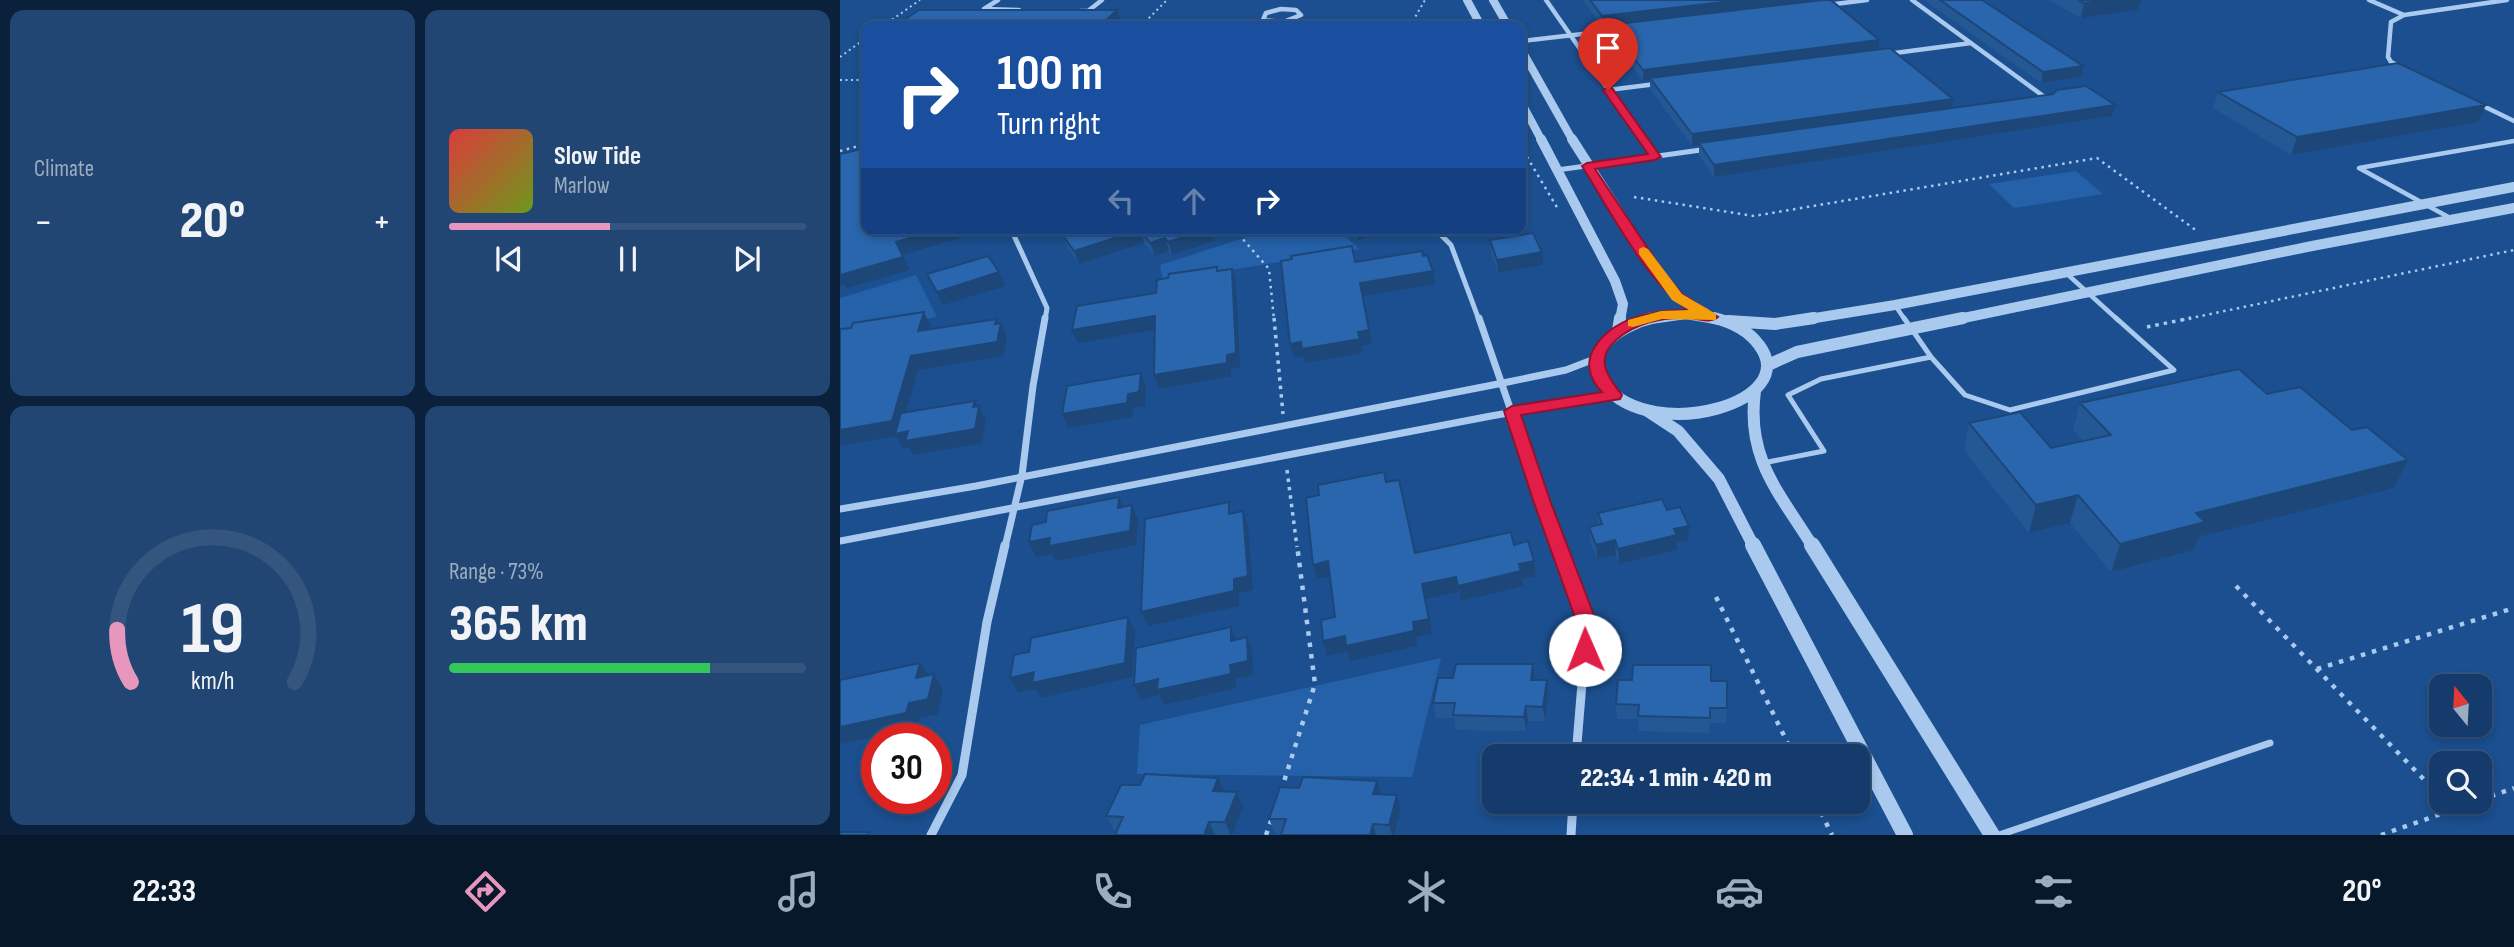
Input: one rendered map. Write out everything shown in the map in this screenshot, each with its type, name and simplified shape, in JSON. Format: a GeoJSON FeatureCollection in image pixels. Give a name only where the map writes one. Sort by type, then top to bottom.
{"type":"FeatureCollection","features":[{"type":"Feature","properties":{"kind":"street"},"geometry":{"type":"LineString","coordinates":[[998,0],[984,9],[1023,10]]}},
{"type":"Feature","properties":{"kind":"street"},"geometry":{"type":"LineString","coordinates":[[1075,11],[1088,11],[1102,0]]}},
{"type":"Feature","properties":{"kind":"street"},"geometry":{"type":"LineString","coordinates":[[1287,9],[1294,0]]}},
{"type":"Feature","properties":{"kind":"street"},"geometry":{"type":"LineString","coordinates":[[1467,0],[1478,21]]}},
{"type":"Feature","properties":{"kind":"street"},"geometry":{"type":"LineString","coordinates":[[1493,0],[1505,21]]}},
{"type":"Feature","properties":{"kind":"street"},"geometry":{"type":"LineString","coordinates":[[1546,0],[1655,157]]}},
{"type":"Feature","properties":{"kind":"street"},"geometry":{"type":"LineString","coordinates":[[1813,6],[1867,0]]}},
{"type":"Feature","properties":{"kind":"street"},"geometry":{"type":"LineString","coordinates":[[1912,0],[2050,101],[2036,103]]}},
{"type":"Feature","properties":{"kind":"street"},"geometry":{"type":"LineString","coordinates":[[2369,0],[2404,15]]}},
{"type":"Feature","properties":{"kind":"street"},"geometry":{"type":"LineString","coordinates":[[2415,74],[2391,62],[2388,57],[2391,22],[2404,15],[2507,0]]}},
{"type":"Feature","properties":{"kind":"street"},"geometry":{"type":"LineString","coordinates":[[1269,21],[1262,18],[1270,12],[1287,9],[1299,11],[1301,15],[1286,21]]}},
{"type":"Feature","properties":{"kind":"street"},"geometry":{"type":"LineString","coordinates":[[1526,40],[1625,29]]}},
{"type":"Feature","properties":{"kind":"street"},"geometry":{"type":"LineString","coordinates":[[1877,55],[1971,43]]}},
{"type":"Feature","properties":{"kind":"street"},"geometry":{"type":"LineString","coordinates":[[1526,58],[1587,166],[1660,276],[1677,297],[1711,317]]}},
{"type":"Feature","properties":{"kind":"street"},"geometry":{"type":"LineString","coordinates":[[1608,90],[1662,83]]}},
{"type":"Feature","properties":{"kind":"street"},"geometry":{"type":"LineString","coordinates":[[2465,97],[2514,121]]}},
{"type":"Feature","properties":{"kind":"street"},"geometry":{"type":"LineString","coordinates":[[1526,112],[1615,281],[1623,304],[1618,330]]}},
{"type":"Feature","properties":{"kind":"street"},"geometry":{"type":"LineString","coordinates":[[1556,170],[1709,149]]}},
{"type":"Feature","properties":{"kind":"street"},"geometry":{"type":"LineString","coordinates":[[1906,835],[1719,479],[1678,431],[1646,410],[1614,395],[1602,384],[1597,371],[1597,358],[1604,343],[1618,330],[1661,315],[1686,314],[1728,321],[1775,324],[1895,305],[2514,187]]}},
{"type":"Feature","properties":{"kind":"street"},"geometry":{"type":"LineString","coordinates":[[1768,365],[1797,352],[2312,246],[2514,208]]}},
{"type":"Feature","properties":{"kind":"street"},"geometry":{"type":"LineString","coordinates":[[931,835],[962,775],[987,622],[1022,475],[1033,386],[1047,308],[1014,235]]}},
{"type":"Feature","properties":{"kind":"street"},"geometry":{"type":"LineString","coordinates":[[1442,235],[1451,244],[1503,383],[1542,503],[1587,623],[1577,744]]}},
{"type":"Feature","properties":{"kind":"street"},"geometry":{"type":"LineString","coordinates":[[1646,410],[1676,415],[1707,412],[1735,404],[1755,391],[1764,378],[1768,365],[1765,352],[1757,340],[1728,321]]}},
{"type":"Feature","properties":{"kind":"street"},"geometry":{"type":"LineString","coordinates":[[840,509],[1503,383],[1566,370],[1597,358]]}},
{"type":"Feature","properties":{"kind":"street"},"geometry":{"type":"LineString","coordinates":[[1755,391],[1751,416],[1753,445],[1761,463],[1992,835]]}},
{"type":"Feature","properties":{"kind":"street"},"geometry":{"type":"LineString","coordinates":[[840,541],[971,513],[1286,457],[1512,411],[1614,395]]}},
{"type":"Feature","properties":{"kind":"street"},"geometry":{"type":"LineString","coordinates":[[1570,835],[1572,814]]}},
{"type":"Feature","properties":{"kind":"lane"},"geometry":{"type":"LineString","coordinates":[[2454,220],[2359,168],[2514,141]]}},
{"type":"Feature","properties":{"kind":"lane"},"geometry":{"type":"LineString","coordinates":[[1895,305],[1931,357],[1965,395],[2010,410],[2174,370],[2128,331],[2090,292],[2064,272]]}},
{"type":"Feature","properties":{"kind":"lane"},"geometry":{"type":"LineString","coordinates":[[1761,463],[1824,451],[1788,395],[1821,379],[1931,357]]}},
{"type":"Feature","properties":{"kind":"lane"},"geometry":{"type":"LineString","coordinates":[[1999,835],[2270,743]]}},
{"type":"Feature","properties":{"kind":"path"},"geometry":{"type":"LineString","coordinates":[[890,21],[920,0]]}},
{"type":"Feature","properties":{"kind":"path"},"geometry":{"type":"LineString","coordinates":[[1147,21],[1167,0]]}},
{"type":"Feature","properties":{"kind":"path"},"geometry":{"type":"LineString","coordinates":[[1413,21],[1425,0]]}},
{"type":"Feature","properties":{"kind":"path"},"geometry":{"type":"LineString","coordinates":[[840,57],[861,42]]}},
{"type":"Feature","properties":{"kind":"path"},"geometry":{"type":"LineString","coordinates":[[840,80],[861,80]]}},
{"type":"Feature","properties":{"kind":"path"},"geometry":{"type":"LineString","coordinates":[[840,150],[861,145]]}},
{"type":"Feature","properties":{"kind":"path"},"geometry":{"type":"LineString","coordinates":[[1526,156],[1558,209]]}},
{"type":"Feature","properties":{"kind":"path"},"geometry":{"type":"LineString","coordinates":[[1634,197],[1754,216],[2097,158],[2214,244]]}},
{"type":"Feature","properties":{"kind":"path"},"geometry":{"type":"LineString","coordinates":[[1239,235],[1269,269],[1284,426]]}},
{"type":"Feature","properties":{"kind":"path"},"geometry":{"type":"LineString","coordinates":[[2128,331],[2514,250]]}},
{"type":"Feature","properties":{"kind":"path"},"geometry":{"type":"LineString","coordinates":[[1279,797],[1315,684],[1286,457]]}},
{"type":"Feature","properties":{"kind":"path"},"geometry":{"type":"LineString","coordinates":[[2236,586],[2429,785]]}},
{"type":"Feature","properties":{"kind":"path"},"geometry":{"type":"LineString","coordinates":[[1716,597],[1788,744]]}},
{"type":"Feature","properties":{"kind":"path"},"geometry":{"type":"LineString","coordinates":[[2317,669],[2514,608]]}},
{"type":"Feature","properties":{"kind":"path"},"geometry":{"type":"LineString","coordinates":[[2492,796],[2514,788]]}},
{"type":"Feature","properties":{"kind":"path"},"geometry":{"type":"LineString","coordinates":[[1266,835],[1275,810]]}},
{"type":"Feature","properties":{"kind":"path"},"geometry":{"type":"LineString","coordinates":[[1822,814],[1832,835]]}},
{"type":"Feature","properties":{"kind":"path"},"geometry":{"type":"LineString","coordinates":[[2381,835],[2441,814]]}},
{"type":"Feature","properties":{"kind":"shaded area"},"geometry":{"type":"Polygon","coordinates":[[[2076,171],[2103,194],[2014,208],[1989,184],[2076,171]]]}},
{"type":"Feature","properties":{"kind":"shaded area"},"geometry":{"type":"Polygon","coordinates":[[[1253,235],[1344,235],[1359,249],[1163,281],[1160,265],[1253,235]]]}},
{"type":"Feature","properties":{"kind":"shaded area"},"geometry":{"type":"Polygon","coordinates":[[[916,275],[937,317],[840,333],[840,298],[916,275]]]}},
{"type":"Feature","properties":{"kind":"shaded area"},"geometry":{"type":"Polygon","coordinates":[[[1441,658],[1412,777],[1137,774],[1140,725],[1441,658]]]}},
{"type":"Feature","properties":{"kind":"building"},"geometry":{"type":"Polygon","coordinates":[[[1590,0],[1741,0],[1602,16],[1590,0]]]}},
{"type":"Feature","properties":{"kind":"building"},"geometry":{"type":"Polygon","coordinates":[[[1831,0],[1879,40],[1643,70],[1609,25],[1831,0]]]}},
{"type":"Feature","properties":{"kind":"building"},"geometry":{"type":"Polygon","coordinates":[[[1940,0],[1982,0],[2083,66],[2043,72],[1940,0]]]}},
{"type":"Feature","properties":{"kind":"building"},"geometry":{"type":"Polygon","coordinates":[[[2078,0],[2109,0],[2084,3],[2078,0]]]}},
{"type":"Feature","properties":{"kind":"building"},"geometry":{"type":"Polygon","coordinates":[[[919,10],[1117,10],[1105,21],[902,21],[919,10]]]}},
{"type":"Feature","properties":{"kind":"building"},"geometry":{"type":"Polygon","coordinates":[[[1890,48],[1953,99],[1692,134],[1650,78],[1890,48]]]}},
{"type":"Feature","properties":{"kind":"building"},"geometry":{"type":"Polygon","coordinates":[[[2398,63],[2486,105],[2297,137],[2218,92],[2398,63]]]}},
{"type":"Feature","properties":{"kind":"building"},"geometry":{"type":"Polygon","coordinates":[[[2086,86],[2115,105],[1714,165],[1699,143],[2053,94],[2057,90],[2086,86]]]}},
{"type":"Feature","properties":{"kind":"building"},"geometry":{"type":"Polygon","coordinates":[[[861,149],[861,235],[919,235],[896,242],[903,257],[840,275],[840,154],[861,149]]]}},
{"type":"Feature","properties":{"kind":"building"},"geometry":{"type":"Polygon","coordinates":[[[1533,233],[1542,252],[1497,260],[1490,240],[1533,233]]]}},
{"type":"Feature","properties":{"kind":"building"},"geometry":{"type":"Polygon","coordinates":[[[1063,235],[1124,235],[1074,251],[1063,235]]]}},
{"type":"Feature","properties":{"kind":"building"},"geometry":{"type":"Polygon","coordinates":[[[1144,235],[1190,235],[1168,242],[1165,238],[1150,243],[1144,235]]]}},
{"type":"Feature","properties":{"kind":"building"},"geometry":{"type":"Polygon","coordinates":[[[1352,246],[1355,262],[1422,251],[1423,256],[1427,255],[1433,271],[1360,283],[1369,330],[1358,332],[1360,339],[1302,349],[1301,342],[1290,344],[1281,261],[1292,259],[1291,256],[1352,246]]]}},
{"type":"Feature","properties":{"kind":"building"},"geometry":{"type":"Polygon","coordinates":[[[988,256],[999,272],[937,292],[927,274],[988,256]]]}},
{"type":"Feature","properties":{"kind":"building"},"geometry":{"type":"Polygon","coordinates":[[[1217,267],[1217,271],[1232,269],[1236,353],[1227,355],[1227,363],[1154,375],[1155,316],[1072,330],[1077,306],[1156,293],[1157,280],[1168,278],[1169,274],[1217,267]]]}},
{"type":"Feature","properties":{"kind":"building"},"geometry":{"type":"Polygon","coordinates":[[[924,312],[918,331],[997,319],[995,324],[1001,323],[997,342],[911,356],[892,421],[840,430],[840,329],[851,328],[853,323],[924,312]]]}},
{"type":"Feature","properties":{"kind":"building"},"geometry":{"type":"Polygon","coordinates":[[[2239,369],[2267,394],[2300,387],[2352,430],[2367,427],[2408,460],[2196,513],[2205,522],[2120,544],[2078,495],[2036,505],[1969,423],[2020,412],[2051,448],[2111,435],[2080,403],[2239,369]]]}},
{"type":"Feature","properties":{"kind":"building"},"geometry":{"type":"Polygon","coordinates":[[[1141,373],[1139,392],[1128,394],[1127,403],[1062,414],[1067,386],[1141,373]]]}},
{"type":"Feature","properties":{"kind":"building"},"geometry":{"type":"Polygon","coordinates":[[[975,401],[973,407],[979,406],[975,429],[905,441],[908,431],[895,434],[901,413],[975,401]]]}},
{"type":"Feature","properties":{"kind":"building"},"geometry":{"type":"Polygon","coordinates":[[[1384,472],[1386,482],[1399,480],[1415,553],[1511,532],[1514,545],[1528,541],[1534,561],[1519,564],[1521,571],[1458,586],[1456,577],[1422,584],[1429,619],[1413,622],[1414,631],[1346,646],[1345,636],[1323,641],[1321,620],[1335,617],[1328,561],[1313,565],[1306,498],[1319,495],[1318,485],[1384,472]]]}},
{"type":"Feature","properties":{"kind":"building"},"geometry":{"type":"Polygon","coordinates":[[[1119,497],[1118,508],[1132,505],[1130,531],[1049,546],[1050,538],[1029,542],[1032,525],[1046,522],[1047,511],[1119,497]]]}},
{"type":"Feature","properties":{"kind":"building"},"geometry":{"type":"Polygon","coordinates":[[[1662,499],[1667,510],[1680,507],[1689,526],[1674,529],[1677,535],[1618,549],[1615,540],[1596,545],[1589,527],[1602,524],[1598,513],[1662,499]]]}},
{"type":"Feature","properties":{"kind":"building"},"geometry":{"type":"Polygon","coordinates":[[[1229,502],[1229,514],[1243,511],[1248,576],[1234,579],[1234,591],[1141,612],[1145,519],[1229,502]]]}},
{"type":"Feature","properties":{"kind":"building"},"geometry":{"type":"Polygon","coordinates":[[[1128,617],[1125,663],[1032,683],[1034,672],[1010,678],[1014,655],[1029,652],[1031,638],[1128,617]]]}},
{"type":"Feature","properties":{"kind":"building"},"geometry":{"type":"Polygon","coordinates":[[[1231,627],[1231,641],[1247,637],[1248,661],[1230,665],[1231,674],[1157,690],[1158,679],[1134,685],[1136,648],[1231,627]]]}},
{"type":"Feature","properties":{"kind":"building"},"geometry":{"type":"Polygon","coordinates":[[[920,663],[916,678],[934,674],[928,699],[909,703],[906,713],[840,727],[840,680],[920,663]]]}},
{"type":"Feature","properties":{"kind":"building"},"geometry":{"type":"Polygon","coordinates":[[[1456,664],[1533,664],[1531,680],[1547,680],[1543,707],[1526,706],[1524,717],[1453,715],[1455,703],[1433,703],[1438,678],[1453,678],[1456,664]]]}},
{"type":"Feature","properties":{"kind":"building"},"geometry":{"type":"Polygon","coordinates":[[[1633,665],[1711,665],[1711,681],[1727,681],[1727,708],[1710,708],[1710,718],[1638,716],[1639,705],[1616,704],[1618,680],[1632,680],[1633,665]]]}},
{"type":"Feature","properties":{"kind":"building"},"geometry":{"type":"Polygon","coordinates":[[[1145,774],[1218,778],[1213,791],[1237,792],[1225,822],[1209,822],[1204,835],[1115,835],[1123,817],[1106,816],[1121,785],[1140,785],[1145,774]]]}},
{"type":"Feature","properties":{"kind":"building"},"geometry":{"type":"Polygon","coordinates":[[[1303,777],[1377,781],[1373,794],[1397,795],[1389,825],[1373,824],[1370,835],[1281,835],[1286,819],[1269,819],[1280,787],[1299,788],[1303,777]]]}},
{"type":"Feature","properties":{"kind":"building"},"geometry":{"type":"Polygon","coordinates":[[[840,832],[869,832],[867,835],[840,835],[840,832]]]}},
{"type":"Feature","properties":{"kind":"slow traffic"},"geometry":{"type":"LineString","coordinates":[[1633,323],[1661,315],[1711,317],[1677,297],[1643,251]]}},
{"type":"Feature","properties":{"kind":"route"},"geometry":{"type":"LineString","coordinates":[[1585,650],[1587,623],[1542,503],[1512,411],[1614,395],[1602,384],[1597,371],[1597,358],[1604,343],[1618,330],[1661,315],[1711,317],[1677,297],[1660,276],[1587,166],[1655,157],[1608,90]]}}]}
